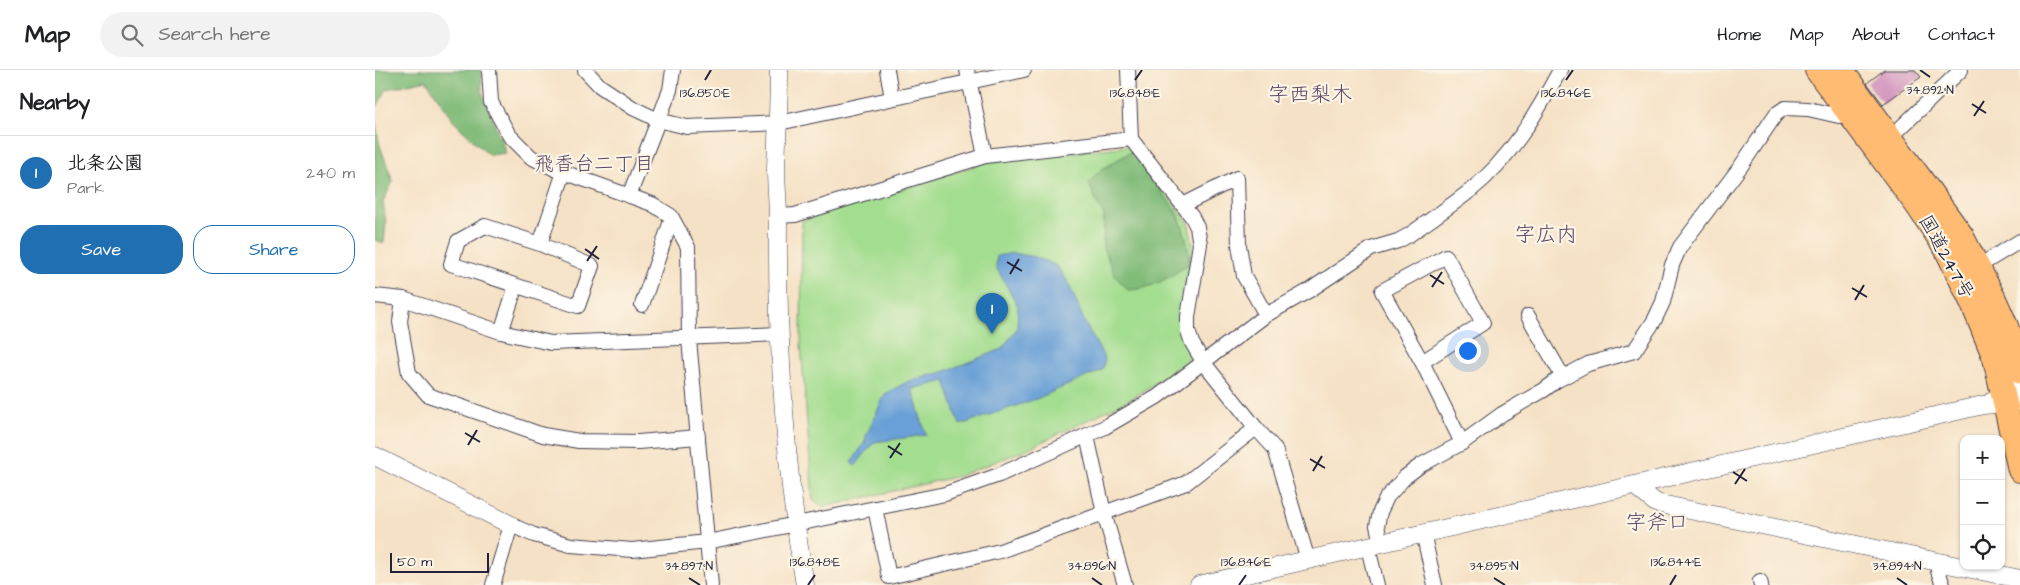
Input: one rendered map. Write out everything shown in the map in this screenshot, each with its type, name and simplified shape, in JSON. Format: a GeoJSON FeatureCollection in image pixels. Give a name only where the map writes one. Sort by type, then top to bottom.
{"type":"FeatureCollection","features":[{"type":"Feature","properties":{"kind":"highway","name":"国道247号"},"geometry":{"type":"LineString","coordinates":[[1817,70],[1918,206],[1946,248],[1973,304],[1995,358],[2007,398],[2020,470]]}},
{"type":"Feature","properties":{"kind":"highway","name":"国道247号"},"geometry":{"type":"LineString","coordinates":[[1841,70],[1961,235],[2006,326],[2020,372]]}},
{"type":"Feature","properties":{"kind":"street"},"geometry":{"type":"LineString","coordinates":[[489,70],[491,102],[509,135],[531,158],[652,204],[672,218],[688,247],[689,339],[711,585]]}},
{"type":"Feature","properties":{"kind":"street"},"geometry":{"type":"LineString","coordinates":[[585,70],[615,98],[658,120],[687,127],[779,123],[892,98],[968,76],[1024,70]]}},
{"type":"Feature","properties":{"kind":"street"},"geometry":{"type":"LineString","coordinates":[[629,196],[670,90],[673,70]]}},
{"type":"Feature","properties":{"kind":"street"},"geometry":{"type":"LineString","coordinates":[[779,70],[779,123],[776,170],[778,216],[777,266],[783,407],[795,525],[805,585]]}},
{"type":"Feature","properties":{"kind":"street"},"geometry":{"type":"LineString","coordinates":[[887,70],[892,98]]}},
{"type":"Feature","properties":{"kind":"street"},"geometry":{"type":"LineString","coordinates":[[1129,70],[1131,139],[1183,205],[1197,227],[1200,244],[1188,317],[1188,331],[1191,343],[1204,363],[1256,428],[1275,448],[1308,560]]}},
{"type":"Feature","properties":{"kind":"street"},"geometry":{"type":"LineString","coordinates":[[375,456],[534,535],[571,545],[632,550],[707,542],[945,494],[981,482],[1105,428],[1157,397],[1266,316],[1310,290],[1371,249],[1398,241],[1409,235],[1471,190],[1486,176],[1529,126],[1560,70]]}},
{"type":"Feature","properties":{"kind":"street"},"geometry":{"type":"LineString","coordinates":[[1891,137],[1961,70]]}},
{"type":"Feature","properties":{"kind":"street"},"geometry":{"type":"LineString","coordinates":[[968,76],[985,156]]}},
{"type":"Feature","properties":{"kind":"street"},"geometry":{"type":"LineString","coordinates":[[1377,585],[1374,545],[1377,526],[1380,512],[1394,487],[1421,465],[1462,443],[1502,414],[1563,377],[1588,364],[1634,351],[1654,321],[1663,302],[1672,265],[1680,247],[1741,166],[1776,114],[1785,108],[1808,109],[1839,116],[1849,114]]}},
{"type":"Feature","properties":{"kind":"street"},"geometry":{"type":"LineString","coordinates":[[778,216],[795,215],[985,156],[1131,139]]}},
{"type":"Feature","properties":{"kind":"street"},"geometry":{"type":"LineString","coordinates":[[540,244],[564,172]]}},
{"type":"Feature","properties":{"kind":"street"},"geometry":{"type":"LineString","coordinates":[[1183,205],[1237,178],[1239,245],[1243,276],[1266,316]]}},
{"type":"Feature","properties":{"kind":"street"},"geometry":{"type":"LineString","coordinates":[[642,305],[672,218]]}},
{"type":"Feature","properties":{"kind":"street"},"geometry":{"type":"LineString","coordinates":[[485,226],[540,244],[592,266],[578,306],[451,264],[458,241],[485,226]]}},
{"type":"Feature","properties":{"kind":"street"},"geometry":{"type":"LineString","coordinates":[[1977,267],[2020,241]]}},
{"type":"Feature","properties":{"kind":"street"},"geometry":{"type":"LineString","coordinates":[[1422,362],[1483,323],[1446,256],[1383,291],[1422,362],[1462,443]]}},
{"type":"Feature","properties":{"kind":"street"},"geometry":{"type":"LineString","coordinates":[[501,332],[516,286]]}},
{"type":"Feature","properties":{"kind":"street"},"geometry":{"type":"LineString","coordinates":[[375,296],[403,299],[501,332],[551,343],[780,334]]}},
{"type":"Feature","properties":{"kind":"street"},"geometry":{"type":"LineString","coordinates":[[403,299],[400,322],[409,373],[428,395],[543,435],[579,442],[638,442],[698,437]]}},
{"type":"Feature","properties":{"kind":"street"},"geometry":{"type":"LineString","coordinates":[[1528,316],[1563,377]]}},
{"type":"Feature","properties":{"kind":"street"},"geometry":{"type":"LineString","coordinates":[[1199,585],[1252,579],[1308,560],[1635,486],[2007,398]]}},
{"type":"Feature","properties":{"kind":"street"},"geometry":{"type":"LineString","coordinates":[[875,508],[889,577],[1000,551],[1186,483],[1256,428]]}},
{"type":"Feature","properties":{"kind":"street"},"geometry":{"type":"LineString","coordinates":[[1087,436],[1105,513],[1125,585]]}},
{"type":"Feature","properties":{"kind":"street"},"geometry":{"type":"LineString","coordinates":[[1635,486],[1656,503],[2020,579]]}},
{"type":"Feature","properties":{"kind":"street"},"geometry":{"type":"LineString","coordinates":[[493,585],[511,525]]}},
{"type":"Feature","properties":{"kind":"street"},"geometry":{"type":"LineString","coordinates":[[1423,534],[1435,585]]}},
{"type":"Feature","properties":{"kind":"street"},"geometry":{"type":"LineString","coordinates":[[1940,563],[1939,571],[1943,585]]}},
{"type":"Feature","properties":{"kind":"green space"},"geometry":{"type":"Polygon","coordinates":[[[375,70],[481,70],[482,92],[506,153],[489,155],[454,122],[426,80],[387,89],[375,110],[375,70]]]}},
{"type":"Feature","properties":{"kind":"green space"},"geometry":{"type":"Polygon","coordinates":[[[375,120],[380,146],[393,181],[383,202],[386,223],[384,243],[375,240],[375,120]]]}},
{"type":"Feature","properties":{"kind":"green space"},"geometry":{"type":"Polygon","coordinates":[[[1129,146],[1188,222],[1193,246],[1178,324],[1190,355],[1187,361],[1135,397],[1025,450],[959,476],[823,507],[813,500],[801,345],[802,221],[986,162],[1129,146]]]}},
{"type":"Feature","properties":{"kind":"green space"},"geometry":{"type":"Polygon","coordinates":[[[1132,151],[1179,216],[1186,238],[1190,263],[1153,285],[1128,290],[1116,277],[1103,248],[1104,214],[1096,201],[1089,183],[1099,171],[1132,151]]]}},
{"type":"Feature","properties":{"kind":"water"},"geometry":{"type":"Polygon","coordinates":[[[1013,253],[1035,257],[1057,266],[1068,282],[1086,325],[1105,359],[1102,370],[1036,399],[960,425],[945,381],[912,389],[926,435],[874,442],[855,466],[851,463],[865,442],[885,394],[909,381],[943,372],[1002,349],[1017,328],[1018,306],[996,267],[997,256],[1013,253]]]}},
{"type":"Feature","properties":{"kind":"building"},"geometry":{"type":"Polygon","coordinates":[[[1884,70],[1915,70],[1921,77],[1883,104],[1867,83],[1884,70]]]}},
{"type":"Feature","properties":{"kind":"place","name":"北条公園"},"geometry":{"type":"Point","coordinates":[992,334]}},
{"type":"Feature","properties":{"kind":"district","name":"字西梨木"},"geometry":{"type":"Point","coordinates":[1310,94]}},
{"type":"Feature","properties":{"kind":"district","name":"飛香台二丁目"},"geometry":{"type":"Point","coordinates":[594,164]}},
{"type":"Feature","properties":{"kind":"district","name":"字広内"},"geometry":{"type":"Point","coordinates":[1546,234]}},
{"type":"Feature","properties":{"kind":"district","name":"字斧口"},"geometry":{"type":"Point","coordinates":[1657,522]}}]}
